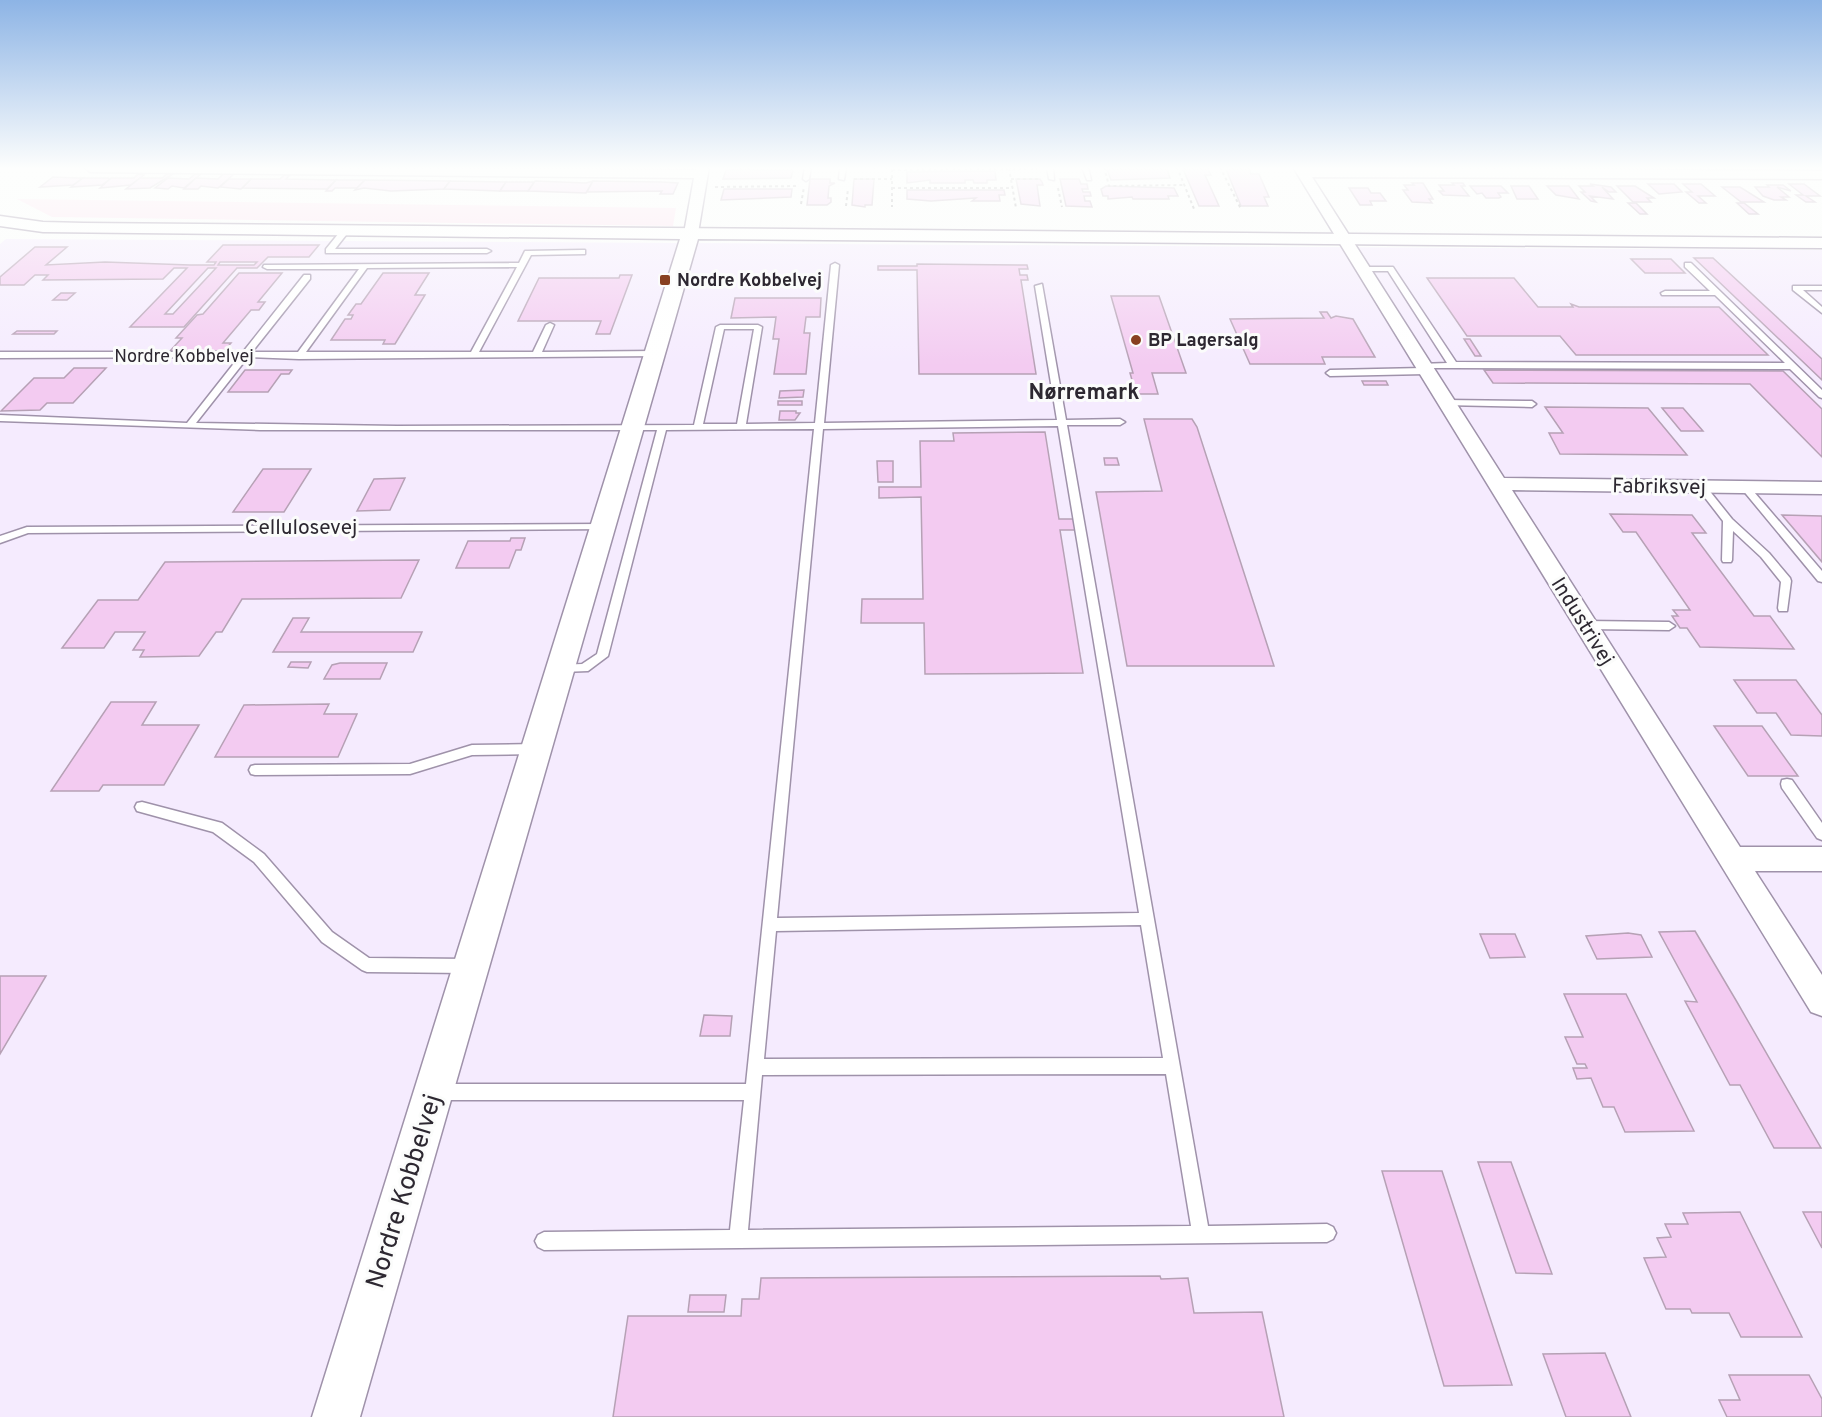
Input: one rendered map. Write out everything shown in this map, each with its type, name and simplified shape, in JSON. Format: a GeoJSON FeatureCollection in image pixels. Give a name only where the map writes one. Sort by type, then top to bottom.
{"type":"FeatureCollection","features":[{"type":"Feature","properties":{"kind":"street","name":"Nordre Kobbelvej"},"geometry":{"type":"LineString","coordinates":[[336,1417],[604,527],[648,427],[656,354],[691,233]]}},
{"type":"Feature","properties":{"kind":"street"},"geometry":{"type":"LineString","coordinates":[[703,233],[1822,243]]}},
{"type":"Feature","properties":{"kind":"street","name":"Industrivej"},"geometry":{"type":"LineString","coordinates":[[1340,233],[1822,1002]]}},
{"type":"Feature","properties":{"kind":"street","name":"Fabriksvej"},"geometry":{"type":"LineString","coordinates":[[1496,484],[1822,488]]}},
{"type":"Feature","properties":{"kind":"street"},"geometry":{"type":"LineString","coordinates":[[1734,859],[1822,859]]}},
{"type":"Feature","properties":{"kind":"lane"},"geometry":{"type":"LineString","coordinates":[[343,233],[329,251],[487,251]]}},
{"type":"Feature","properties":{"kind":"lane"},"geometry":{"type":"LineString","coordinates":[[473,355],[528,253],[582,252]]}},
{"type":"Feature","properties":{"kind":"lane"},"geometry":{"type":"LineString","coordinates":[[267,267],[521,265]]}},
{"type":"Feature","properties":{"kind":"lane"},"geometry":{"type":"LineString","coordinates":[[738,1239],[835,265]]}},
{"type":"Feature","properties":{"kind":"lane"},"geometry":{"type":"LineString","coordinates":[[1688,265],[1822,395]]}},
{"type":"Feature","properties":{"kind":"lane"},"geometry":{"type":"LineString","coordinates":[[299,356],[365,266]]}},
{"type":"Feature","properties":{"kind":"lane"},"geometry":{"type":"LineString","coordinates":[[1363,269],[1390,268],[1453,365]]}},
{"type":"Feature","properties":{"kind":"lane"},"geometry":{"type":"LineString","coordinates":[[189,426],[307,277]]}},
{"type":"Feature","properties":{"kind":"lane"},"geometry":{"type":"LineString","coordinates":[[1039,286],[1201,1234]]}},
{"type":"Feature","properties":{"kind":"lane"},"geometry":{"type":"LineString","coordinates":[[1822,288],[1796,288],[1822,311]]}},
{"type":"Feature","properties":{"kind":"lane"},"geometry":{"type":"LineString","coordinates":[[1665,293],[1717,293]]}},
{"type":"Feature","properties":{"kind":"lane"},"geometry":{"type":"LineString","coordinates":[[536,355],[550,325]]}},
{"type":"Feature","properties":{"kind":"lane"},"geometry":{"type":"LineString","coordinates":[[698,427],[720,327],[759,327],[741,427]]}},
{"type":"Feature","properties":{"kind":"lane","name":"Nordre Kobbelvej"},"geometry":{"type":"LineString","coordinates":[[0,355],[244,357],[656,354]]}},
{"type":"Feature","properties":{"kind":"lane"},"geometry":{"type":"LineString","coordinates":[[1330,373],[1453,365],[1792,366]]}},
{"type":"Feature","properties":{"kind":"lane"},"geometry":{"type":"LineString","coordinates":[[1446,404],[1532,404]]}},
{"type":"Feature","properties":{"kind":"lane"},"geometry":{"type":"LineString","coordinates":[[0,418],[63,418],[189,426],[741,427],[1120,422]]}},
{"type":"Feature","properties":{"kind":"lane"},"geometry":{"type":"LineString","coordinates":[[562,668],[584,668],[602,656],[648,427]]}},
{"type":"Feature","properties":{"kind":"lane"},"geometry":{"type":"LineString","coordinates":[[1701,486],[1728,521],[1765,555],[1786,581],[1783,608]]}},
{"type":"Feature","properties":{"kind":"lane"},"geometry":{"type":"LineString","coordinates":[[1745,487],[1822,578]]}},
{"type":"Feature","properties":{"kind":"lane"},"geometry":{"type":"LineString","coordinates":[[1727,560],[1728,521]]}},
{"type":"Feature","properties":{"kind":"lane","name":"Cellulosevej"},"geometry":{"type":"LineString","coordinates":[[0,540],[27,530],[604,527]]}},
{"type":"Feature","properties":{"kind":"lane"},"geometry":{"type":"LineString","coordinates":[[1586,625],[1669,626]]}},
{"type":"Feature","properties":{"kind":"lane"},"geometry":{"type":"LineString","coordinates":[[255,770],[410,769],[472,750],[537,749]]}},
{"type":"Feature","properties":{"kind":"lane"},"geometry":{"type":"LineString","coordinates":[[1787,784],[1822,834]]}},
{"type":"Feature","properties":{"kind":"lane"},"geometry":{"type":"LineString","coordinates":[[142,807],[217,827],[259,858],[327,937],[367,964],[472,966]]}},
{"type":"Feature","properties":{"kind":"lane"},"geometry":{"type":"LineString","coordinates":[[769,925],[1147,919]]}},
{"type":"Feature","properties":{"kind":"lane"},"geometry":{"type":"LineString","coordinates":[[755,1067],[1172,1066]]}},
{"type":"Feature","properties":{"kind":"lane"},"geometry":{"type":"LineString","coordinates":[[433,1092],[752,1092]]}},
{"type":"Feature","properties":{"kind":"lane"},"geometry":{"type":"LineString","coordinates":[[544,1240],[1327,1233]]}},
{"type":"Feature","properties":{"kind":"shaded area"},"geometry":{"type":"Polygon","coordinates":[[[6,239],[1822,250],[1822,1417],[0,1417],[0,244],[6,239]]]}},
{"type":"Feature","properties":{"kind":"building"},"geometry":{"type":"Polygon","coordinates":[[[223,245],[319,245],[309,257],[268,257],[257,268],[237,268],[184,327],[130,327],[187,268],[174,268],[163,279],[43,280],[48,275],[35,275],[24,285],[0,285],[0,277],[35,247],[67,247],[46,265],[105,262],[214,265],[216,262],[207,262],[223,245]],[[220,262],[218,265],[254,265],[257,262],[220,262]],[[208,268],[165,314],[173,314],[216,268],[208,268]]]}},
{"type":"Feature","properties":{"kind":"building"},"geometry":{"type":"Polygon","coordinates":[[[1694,258],[1713,258],[1822,359],[1822,380],[1694,258]]]}},
{"type":"Feature","properties":{"kind":"building"},"geometry":{"type":"Polygon","coordinates":[[[1631,259],[1671,259],[1685,273],[1645,273],[1631,259]]]}},
{"type":"Feature","properties":{"kind":"building"},"geometry":{"type":"Polygon","coordinates":[[[917,264],[1027,265],[1028,269],[1019,269],[1020,275],[1027,275],[1028,280],[1021,280],[1036,374],[919,374],[917,270],[878,270],[878,266],[917,266],[917,264]]]}},
{"type":"Feature","properties":{"kind":"building"},"geometry":{"type":"Polygon","coordinates":[[[239,273],[282,273],[258,302],[265,302],[259,310],[251,310],[223,343],[231,343],[224,351],[170,351],[182,338],[176,338],[197,315],[203,314],[239,273]]]}},
{"type":"Feature","properties":{"kind":"building"},"geometry":{"type":"Polygon","coordinates":[[[383,273],[429,273],[415,295],[425,295],[395,344],[383,344],[385,340],[331,340],[345,319],[351,319],[353,315],[348,315],[356,304],[361,304],[383,273]]]}},
{"type":"Feature","properties":{"kind":"building"},"geometry":{"type":"Polygon","coordinates":[[[620,275],[632,275],[610,334],[596,334],[601,321],[518,321],[539,278],[619,278],[620,275]]]}},
{"type":"Feature","properties":{"kind":"building"},"geometry":{"type":"Polygon","coordinates":[[[1427,278],[1514,278],[1538,307],[1573,307],[1571,304],[1579,307],[1719,307],[1768,355],[1576,355],[1560,336],[1467,336],[1427,278]]]}},
{"type":"Feature","properties":{"kind":"building"},"geometry":{"type":"Polygon","coordinates":[[[61,293],[75,293],[67,300],[53,300],[61,293]]]}},
{"type":"Feature","properties":{"kind":"building"},"geometry":{"type":"Polygon","coordinates":[[[1111,296],[1159,296],[1186,373],[1152,373],[1158,394],[1136,394],[1130,373],[1133,373],[1111,296]]]}},
{"type":"Feature","properties":{"kind":"building"},"geometry":{"type":"Polygon","coordinates":[[[735,298],[821,298],[820,317],[806,317],[804,333],[810,333],[806,374],[774,374],[779,339],[773,339],[776,317],[731,318],[735,298]]]}},
{"type":"Feature","properties":{"kind":"building"},"geometry":{"type":"Polygon","coordinates":[[[1320,312],[1327,312],[1331,318],[1336,316],[1353,319],[1375,357],[1322,357],[1325,364],[1250,364],[1230,319],[1324,318],[1320,312]]]}},
{"type":"Feature","properties":{"kind":"building"},"geometry":{"type":"Polygon","coordinates":[[[17,331],[57,331],[54,334],[13,334],[17,331]]]}},
{"type":"Feature","properties":{"kind":"building"},"geometry":{"type":"Polygon","coordinates":[[[1464,339],[1470,339],[1481,356],[1475,356],[1464,339]]]}},
{"type":"Feature","properties":{"kind":"building"},"geometry":{"type":"Polygon","coordinates":[[[74,368],[106,368],[73,403],[47,403],[40,410],[1,411],[34,378],[64,378],[74,368]]]}},
{"type":"Feature","properties":{"kind":"building"},"geometry":{"type":"Polygon","coordinates":[[[245,370],[292,370],[289,374],[281,374],[268,392],[228,392],[245,370]]]}},
{"type":"Feature","properties":{"kind":"building"},"geometry":{"type":"Polygon","coordinates":[[[1484,370],[1783,371],[1822,409],[1822,457],[1750,384],[1493,383],[1484,370]]]}},
{"type":"Feature","properties":{"kind":"building"},"geometry":{"type":"Polygon","coordinates":[[[1362,381],[1386,381],[1388,385],[1364,385],[1362,381]]]}},
{"type":"Feature","properties":{"kind":"building"},"geometry":{"type":"Polygon","coordinates":[[[804,390],[803,397],[779,398],[780,391],[804,390]]]}},
{"type":"Feature","properties":{"kind":"building"},"geometry":{"type":"Polygon","coordinates":[[[778,401],[802,401],[802,405],[778,405],[778,401]]]}},
{"type":"Feature","properties":{"kind":"building"},"geometry":{"type":"Polygon","coordinates":[[[1545,407],[1648,408],[1687,455],[1560,454],[1549,433],[1563,433],[1545,407]]]}},
{"type":"Feature","properties":{"kind":"building"},"geometry":{"type":"Polygon","coordinates":[[[1662,408],[1683,408],[1703,431],[1681,431],[1662,408]]]}},
{"type":"Feature","properties":{"kind":"building"},"geometry":{"type":"Polygon","coordinates":[[[780,411],[800,413],[795,420],[779,420],[780,411]]]}},
{"type":"Feature","properties":{"kind":"building"},"geometry":{"type":"Polygon","coordinates":[[[1144,419],[1192,419],[1197,427],[1274,666],[1127,666],[1096,492],[1162,491],[1144,419]]]}},
{"type":"Feature","properties":{"kind":"building"},"geometry":{"type":"Polygon","coordinates":[[[1045,432],[1059,519],[1077,519],[1079,530],[1060,530],[1083,673],[925,674],[924,623],[861,623],[862,599],[923,599],[921,497],[879,498],[879,487],[921,487],[920,441],[954,441],[953,433],[1045,432]]]}},
{"type":"Feature","properties":{"kind":"building"},"geometry":{"type":"Polygon","coordinates":[[[1104,458],[1117,458],[1119,465],[1105,465],[1104,458]]]}},
{"type":"Feature","properties":{"kind":"building"},"geometry":{"type":"Polygon","coordinates":[[[877,461],[893,461],[893,482],[878,482],[877,461]]]}},
{"type":"Feature","properties":{"kind":"building"},"geometry":{"type":"Polygon","coordinates":[[[263,469],[311,469],[284,512],[233,512],[263,469]]]}},
{"type":"Feature","properties":{"kind":"building"},"geometry":{"type":"Polygon","coordinates":[[[405,478],[390,510],[357,511],[374,479],[405,478]]]}},
{"type":"Feature","properties":{"kind":"building"},"geometry":{"type":"Polygon","coordinates":[[[1610,514],[1692,515],[1706,533],[1692,533],[1754,616],[1770,616],[1794,649],[1700,647],[1687,628],[1680,628],[1672,616],[1678,616],[1673,610],[1690,610],[1636,532],[1623,532],[1610,514]]]}},
{"type":"Feature","properties":{"kind":"building"},"geometry":{"type":"Polygon","coordinates":[[[1782,515],[1822,516],[1822,562],[1782,515]]]}},
{"type":"Feature","properties":{"kind":"building"},"geometry":{"type":"Polygon","coordinates":[[[511,538],[525,538],[521,550],[516,550],[509,568],[456,568],[468,541],[510,541],[511,538]]]}},
{"type":"Feature","properties":{"kind":"building"},"geometry":{"type":"Polygon","coordinates":[[[419,560],[401,598],[242,599],[222,632],[216,632],[199,656],[140,657],[144,650],[133,650],[145,632],[115,632],[104,648],[62,648],[98,600],[138,600],[165,562],[419,560]]]}},
{"type":"Feature","properties":{"kind":"building"},"geometry":{"type":"Polygon","coordinates":[[[293,618],[309,618],[301,632],[422,632],[413,652],[273,652],[293,618]]]}},
{"type":"Feature","properties":{"kind":"building"},"geometry":{"type":"Polygon","coordinates":[[[291,662],[311,662],[308,668],[288,667],[291,662]]]}},
{"type":"Feature","properties":{"kind":"building"},"geometry":{"type":"Polygon","coordinates":[[[387,663],[380,679],[324,679],[332,665],[387,663]]]}},
{"type":"Feature","properties":{"kind":"building"},"geometry":{"type":"Polygon","coordinates":[[[1734,680],[1796,680],[1822,715],[1822,736],[1791,735],[1776,713],[1757,713],[1734,680]]]}},
{"type":"Feature","properties":{"kind":"building"},"geometry":{"type":"Polygon","coordinates":[[[111,702],[156,702],[142,725],[199,725],[164,785],[103,785],[99,791],[51,791],[111,702]]]}},
{"type":"Feature","properties":{"kind":"building"},"geometry":{"type":"Polygon","coordinates":[[[329,704],[324,714],[357,714],[338,757],[215,757],[244,705],[329,704]]]}},
{"type":"Feature","properties":{"kind":"building"},"geometry":{"type":"Polygon","coordinates":[[[1714,726],[1762,726],[1798,776],[1748,776],[1714,726]]]}},
{"type":"Feature","properties":{"kind":"building"},"geometry":{"type":"Polygon","coordinates":[[[1695,931],[1821,1148],[1774,1148],[1740,1085],[1730,1085],[1685,1001],[1697,1002],[1659,932],[1695,931]]]}},
{"type":"Feature","properties":{"kind":"building"},"geometry":{"type":"Polygon","coordinates":[[[1628,933],[1641,935],[1652,957],[1597,959],[1586,936],[1628,933]]]}},
{"type":"Feature","properties":{"kind":"building"},"geometry":{"type":"Polygon","coordinates":[[[1480,934],[1515,934],[1525,957],[1490,958],[1480,934]]]}},
{"type":"Feature","properties":{"kind":"building"},"geometry":{"type":"Polygon","coordinates":[[[0,976],[46,976],[0,1054],[0,976]]]}},
{"type":"Feature","properties":{"kind":"building"},"geometry":{"type":"Polygon","coordinates":[[[1564,994],[1626,994],[1694,1131],[1625,1132],[1614,1107],[1603,1107],[1591,1078],[1577,1079],[1573,1068],[1587,1068],[1585,1064],[1577,1064],[1565,1037],[1583,1037],[1564,994]]]}},
{"type":"Feature","properties":{"kind":"building"},"geometry":{"type":"Polygon","coordinates":[[[704,1015],[732,1016],[730,1036],[700,1036],[704,1015]]]}},
{"type":"Feature","properties":{"kind":"building"},"geometry":{"type":"Polygon","coordinates":[[[1478,1162],[1511,1162],[1552,1274],[1516,1273],[1478,1162]]]}},
{"type":"Feature","properties":{"kind":"building"},"geometry":{"type":"Polygon","coordinates":[[[1382,1171],[1442,1171],[1512,1385],[1444,1386],[1382,1171]]]}},
{"type":"Feature","properties":{"kind":"building"},"geometry":{"type":"Polygon","coordinates":[[[1740,1212],[1802,1337],[1741,1337],[1729,1313],[1692,1313],[1690,1309],[1666,1309],[1644,1258],[1666,1257],[1657,1238],[1671,1237],[1665,1224],[1688,1224],[1683,1213],[1740,1212]]]}},
{"type":"Feature","properties":{"kind":"building"},"geometry":{"type":"Polygon","coordinates":[[[1803,1212],[1822,1212],[1822,1248],[1803,1212]]]}},
{"type":"Feature","properties":{"kind":"building"},"geometry":{"type":"Polygon","coordinates":[[[1160,1276],[1161,1279],[1188,1278],[1194,1313],[1262,1312],[1284,1417],[613,1417],[628,1316],[741,1316],[742,1299],[759,1299],[761,1278],[1160,1276]]]}},
{"type":"Feature","properties":{"kind":"building"},"geometry":{"type":"Polygon","coordinates":[[[690,1295],[726,1295],[724,1312],[688,1312],[690,1295]]]}},
{"type":"Feature","properties":{"kind":"building"},"geometry":{"type":"Polygon","coordinates":[[[1605,1353],[1631,1417],[1566,1417],[1543,1354],[1605,1353]]]}},
{"type":"Feature","properties":{"kind":"building"},"geometry":{"type":"Polygon","coordinates":[[[1729,1375],[1809,1375],[1822,1399],[1822,1417],[1727,1417],[1719,1400],[1740,1400],[1729,1375]]]}},
{"type":"Feature","properties":{"kind":"place","name":"Nordre Kobbelvej"},"geometry":{"type":"Point","coordinates":[665,280]}},
{"type":"Feature","properties":{"kind":"place","name":"BP Lagersalg"},"geometry":{"type":"Point","coordinates":[1136,340]}},
{"type":"Feature","properties":{"kind":"district","name":"Nørremark"},"geometry":{"type":"Point","coordinates":[1084,391]}}]}
